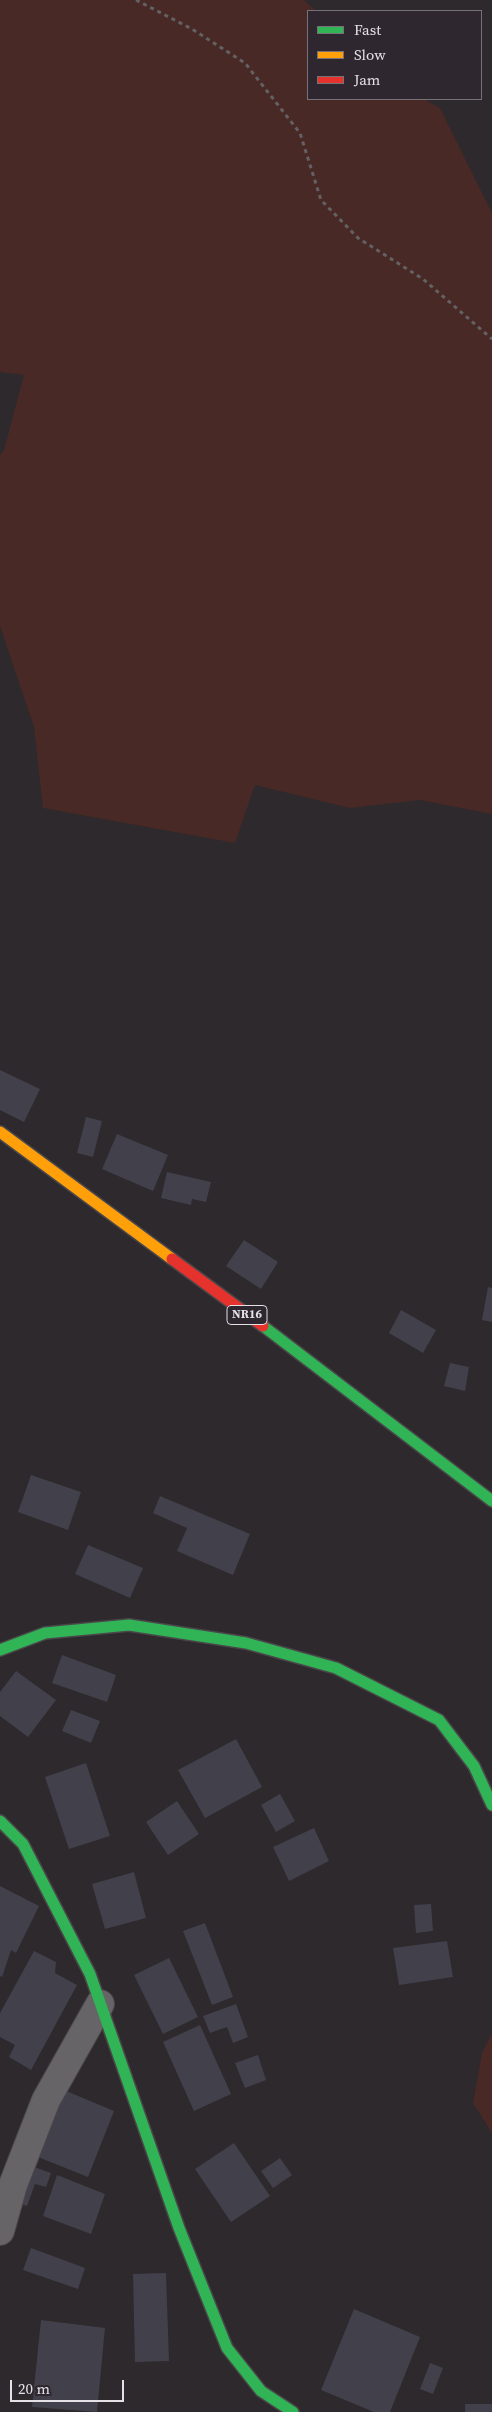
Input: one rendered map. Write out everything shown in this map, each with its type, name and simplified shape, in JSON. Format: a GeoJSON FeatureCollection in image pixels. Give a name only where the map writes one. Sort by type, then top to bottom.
{"type":"FeatureCollection","features":[{"type":"Feature","properties":{"kind":"street","name":"NR16"},"geometry":{"type":"LineString","coordinates":[[0,1132],[282,1340],[492,1502]]}},
{"type":"Feature","properties":{"kind":"street"},"geometry":{"type":"LineString","coordinates":[[0,1650],[45,1633],[129,1625],[246,1643],[336,1668],[438,1720],[474,1766],[492,1805]]}},
{"type":"Feature","properties":{"kind":"street"},"geometry":{"type":"LineString","coordinates":[[0,1821],[23,1844],[90,1974],[179,2228],[227,2348],[264,2402],[293,2412]]}},
{"type":"Feature","properties":{"kind":"street"},"geometry":{"type":"LineString","coordinates":[[0,2231],[13,2185],[46,2100],[100,2004]]}},
{"type":"Feature","properties":{"kind":"path"},"geometry":{"type":"LineString","coordinates":[[136,0],[192,29],[245,63],[300,133],[321,200],[358,238],[422,279],[492,339]]}},
{"type":"Feature","properties":{"kind":"shaded area"},"geometry":{"type":"Polygon","coordinates":[[[0,0],[304,0],[315,10],[307,10],[307,100],[426,100],[440,108],[492,213],[492,814],[420,800],[350,808],[255,785],[235,843],[43,808],[34,727],[0,626],[0,455],[4,450],[24,375],[0,372],[0,0]]]}},
{"type":"Feature","properties":{"kind":"shaded area"},"geometry":{"type":"Polygon","coordinates":[[[492,2033],[492,2133],[473,2103],[482,2053],[492,2033]]]}},
{"type":"Feature","properties":{"kind":"building"},"geometry":{"type":"Polygon","coordinates":[[[0,1070],[40,1089],[24,1122],[0,1110],[0,1070]]]}},
{"type":"Feature","properties":{"kind":"building"},"geometry":{"type":"Polygon","coordinates":[[[86,1117],[102,1121],[93,1157],[77,1153],[86,1117]]]}},
{"type":"Feature","properties":{"kind":"building"},"geometry":{"type":"Polygon","coordinates":[[[117,1134],[168,1155],[153,1191],[102,1169],[117,1134]]]}},
{"type":"Feature","properties":{"kind":"building"},"geometry":{"type":"Polygon","coordinates":[[[167,1172],[211,1182],[206,1202],[192,1199],[191,1205],[161,1198],[167,1172]]]}},
{"type":"Feature","properties":{"kind":"building"},"geometry":{"type":"Polygon","coordinates":[[[244,1240],[278,1262],[261,1289],[226,1266],[244,1240]]]}},
{"type":"Feature","properties":{"kind":"building"},"geometry":{"type":"Polygon","coordinates":[[[488,1287],[492,1288],[492,1322],[482,1320],[488,1287]]]}},
{"type":"Feature","properties":{"kind":"building"},"geometry":{"type":"Polygon","coordinates":[[[401,1310],[436,1330],[423,1353],[389,1333],[401,1310]]]}},
{"type":"Feature","properties":{"kind":"building"},"geometry":{"type":"Polygon","coordinates":[[[450,1363],[469,1367],[465,1391],[444,1386],[450,1363]]]}},
{"type":"Feature","properties":{"kind":"building"},"geometry":{"type":"Polygon","coordinates":[[[31,1475],[81,1492],[68,1530],[18,1512],[31,1475]]]}},
{"type":"Feature","properties":{"kind":"building"},"geometry":{"type":"Polygon","coordinates":[[[160,1496],[250,1534],[233,1575],[177,1551],[187,1528],[153,1513],[160,1496]]]}},
{"type":"Feature","properties":{"kind":"building"},"geometry":{"type":"Polygon","coordinates":[[[88,1545],[143,1568],[130,1598],[75,1574],[88,1545]]]}},
{"type":"Feature","properties":{"kind":"building"},"geometry":{"type":"Polygon","coordinates":[[[62,1655],[116,1675],[107,1702],[52,1683],[62,1655]]]}},
{"type":"Feature","properties":{"kind":"building"},"geometry":{"type":"Polygon","coordinates":[[[16,1671],[56,1700],[28,1737],[0,1716],[0,1692],[16,1671]]]}},
{"type":"Feature","properties":{"kind":"building"},"geometry":{"type":"Polygon","coordinates":[[[71,1710],[100,1721],[91,1743],[62,1731],[71,1710]]]}},
{"type":"Feature","properties":{"kind":"building"},"geometry":{"type":"Polygon","coordinates":[[[236,1739],[262,1787],[205,1818],[178,1770],[236,1739]]]}},
{"type":"Feature","properties":{"kind":"building"},"geometry":{"type":"Polygon","coordinates":[[[86,1763],[110,1836],[69,1849],[45,1777],[86,1763]]]}},
{"type":"Feature","properties":{"kind":"building"},"geometry":{"type":"Polygon","coordinates":[[[280,1794],[295,1821],[276,1832],[261,1805],[280,1794]]]}},
{"type":"Feature","properties":{"kind":"building"},"geometry":{"type":"Polygon","coordinates":[[[177,1801],[199,1834],[168,1855],[146,1822],[177,1801]]]}},
{"type":"Feature","properties":{"kind":"building"},"geometry":{"type":"Polygon","coordinates":[[[314,1828],[329,1861],[289,1881],[273,1847],[314,1828]]]}},
{"type":"Feature","properties":{"kind":"building"},"geometry":{"type":"Polygon","coordinates":[[[134,1872],[146,1918],[105,1929],[92,1884],[134,1872]]]}},
{"type":"Feature","properties":{"kind":"building"},"geometry":{"type":"Polygon","coordinates":[[[0,1886],[39,1906],[16,1953],[11,1950],[2,1977],[0,1976],[0,1886]]]}},
{"type":"Feature","properties":{"kind":"building"},"geometry":{"type":"Polygon","coordinates":[[[431,1904],[433,1931],[416,1933],[414,1905],[431,1904]]]}},
{"type":"Feature","properties":{"kind":"building"},"geometry":{"type":"Polygon","coordinates":[[[205,1923],[233,1997],[212,2005],[183,1931],[205,1923]]]}},
{"type":"Feature","properties":{"kind":"building"},"geometry":{"type":"Polygon","coordinates":[[[447,1941],[453,1977],[399,1985],[393,1948],[447,1941]]]}},
{"type":"Feature","properties":{"kind":"building"},"geometry":{"type":"Polygon","coordinates":[[[34,1951],[56,1962],[55,1973],[77,1985],[31,2070],[9,2057],[15,2045],[0,2037],[0,2013],[34,1951]]]}},
{"type":"Feature","properties":{"kind":"building"},"geometry":{"type":"Polygon","coordinates":[[[169,1958],[198,2017],[163,2034],[134,1975],[169,1958]]]}},
{"type":"Feature","properties":{"kind":"building"},"geometry":{"type":"Polygon","coordinates":[[[236,2004],[248,2037],[233,2043],[227,2027],[210,2033],[203,2016],[236,2004]]]}},
{"type":"Feature","properties":{"kind":"building"},"geometry":{"type":"Polygon","coordinates":[[[200,2025],[231,2094],[194,2111],[163,2042],[200,2025]]]}},
{"type":"Feature","properties":{"kind":"building"},"geometry":{"type":"Polygon","coordinates":[[[258,2055],[266,2080],[245,2088],[235,2063],[258,2055]]]}},
{"type":"Feature","properties":{"kind":"building"},"geometry":{"type":"Polygon","coordinates":[[[64,2090],[114,2111],[88,2177],[38,2157],[64,2090]]]}},
{"type":"Feature","properties":{"kind":"building"},"geometry":{"type":"Polygon","coordinates":[[[234,2143],[270,2196],[231,2222],[195,2169],[234,2143]]]}},
{"type":"Feature","properties":{"kind":"building"},"geometry":{"type":"Polygon","coordinates":[[[280,2158],[292,2175],[273,2188],[261,2171],[280,2158]]]}},
{"type":"Feature","properties":{"kind":"building"},"geometry":{"type":"Polygon","coordinates":[[[23,2163],[51,2173],[46,2187],[35,2184],[27,2206],[11,2201],[23,2163]]]}},
{"type":"Feature","properties":{"kind":"building"},"geometry":{"type":"Polygon","coordinates":[[[57,2175],[105,2194],[91,2234],[43,2216],[57,2175]]]}},
{"type":"Feature","properties":{"kind":"building"},"geometry":{"type":"Polygon","coordinates":[[[31,2248],[85,2268],[78,2289],[23,2270],[31,2248]]]}},
{"type":"Feature","properties":{"kind":"building"},"geometry":{"type":"Polygon","coordinates":[[[166,2273],[169,2361],[135,2362],[133,2274],[166,2273]]]}},
{"type":"Feature","properties":{"kind":"building"},"geometry":{"type":"Polygon","coordinates":[[[354,2309],[420,2337],[390,2412],[374,2412],[321,2390],[354,2309]]]}},
{"type":"Feature","properties":{"kind":"building"},"geometry":{"type":"Polygon","coordinates":[[[41,2320],[105,2328],[97,2412],[32,2407],[41,2320]]]}},
{"type":"Feature","properties":{"kind":"building"},"geometry":{"type":"Polygon","coordinates":[[[430,2363],[443,2368],[433,2394],[420,2389],[430,2363]]]}},
{"type":"Feature","properties":{"kind":"building"},"geometry":{"type":"Polygon","coordinates":[[[465,2404],[492,2404],[492,2412],[465,2412],[465,2404]]]}},
{"type":"Feature","properties":{"kind":"traffic: fast"},"geometry":{"type":"LineString","coordinates":[[263,1326],[492,1501]]}},
{"type":"Feature","properties":{"kind":"traffic: fast"},"geometry":{"type":"LineString","coordinates":[[0,1650],[45,1633],[129,1625],[246,1643],[336,1668],[439,1720],[474,1766],[492,1805]]}},
{"type":"Feature","properties":{"kind":"traffic: fast"},"geometry":{"type":"LineString","coordinates":[[0,1821],[23,1844],[90,1974],[179,2228],[227,2348],[261,2391],[293,2412]]}},
{"type":"Feature","properties":{"kind":"traffic: slow"},"geometry":{"type":"LineString","coordinates":[[0,1132],[172,1259]]}},
{"type":"Feature","properties":{"kind":"traffic: jam"},"geometry":{"type":"LineString","coordinates":[[172,1259],[263,1326]]}}]}
